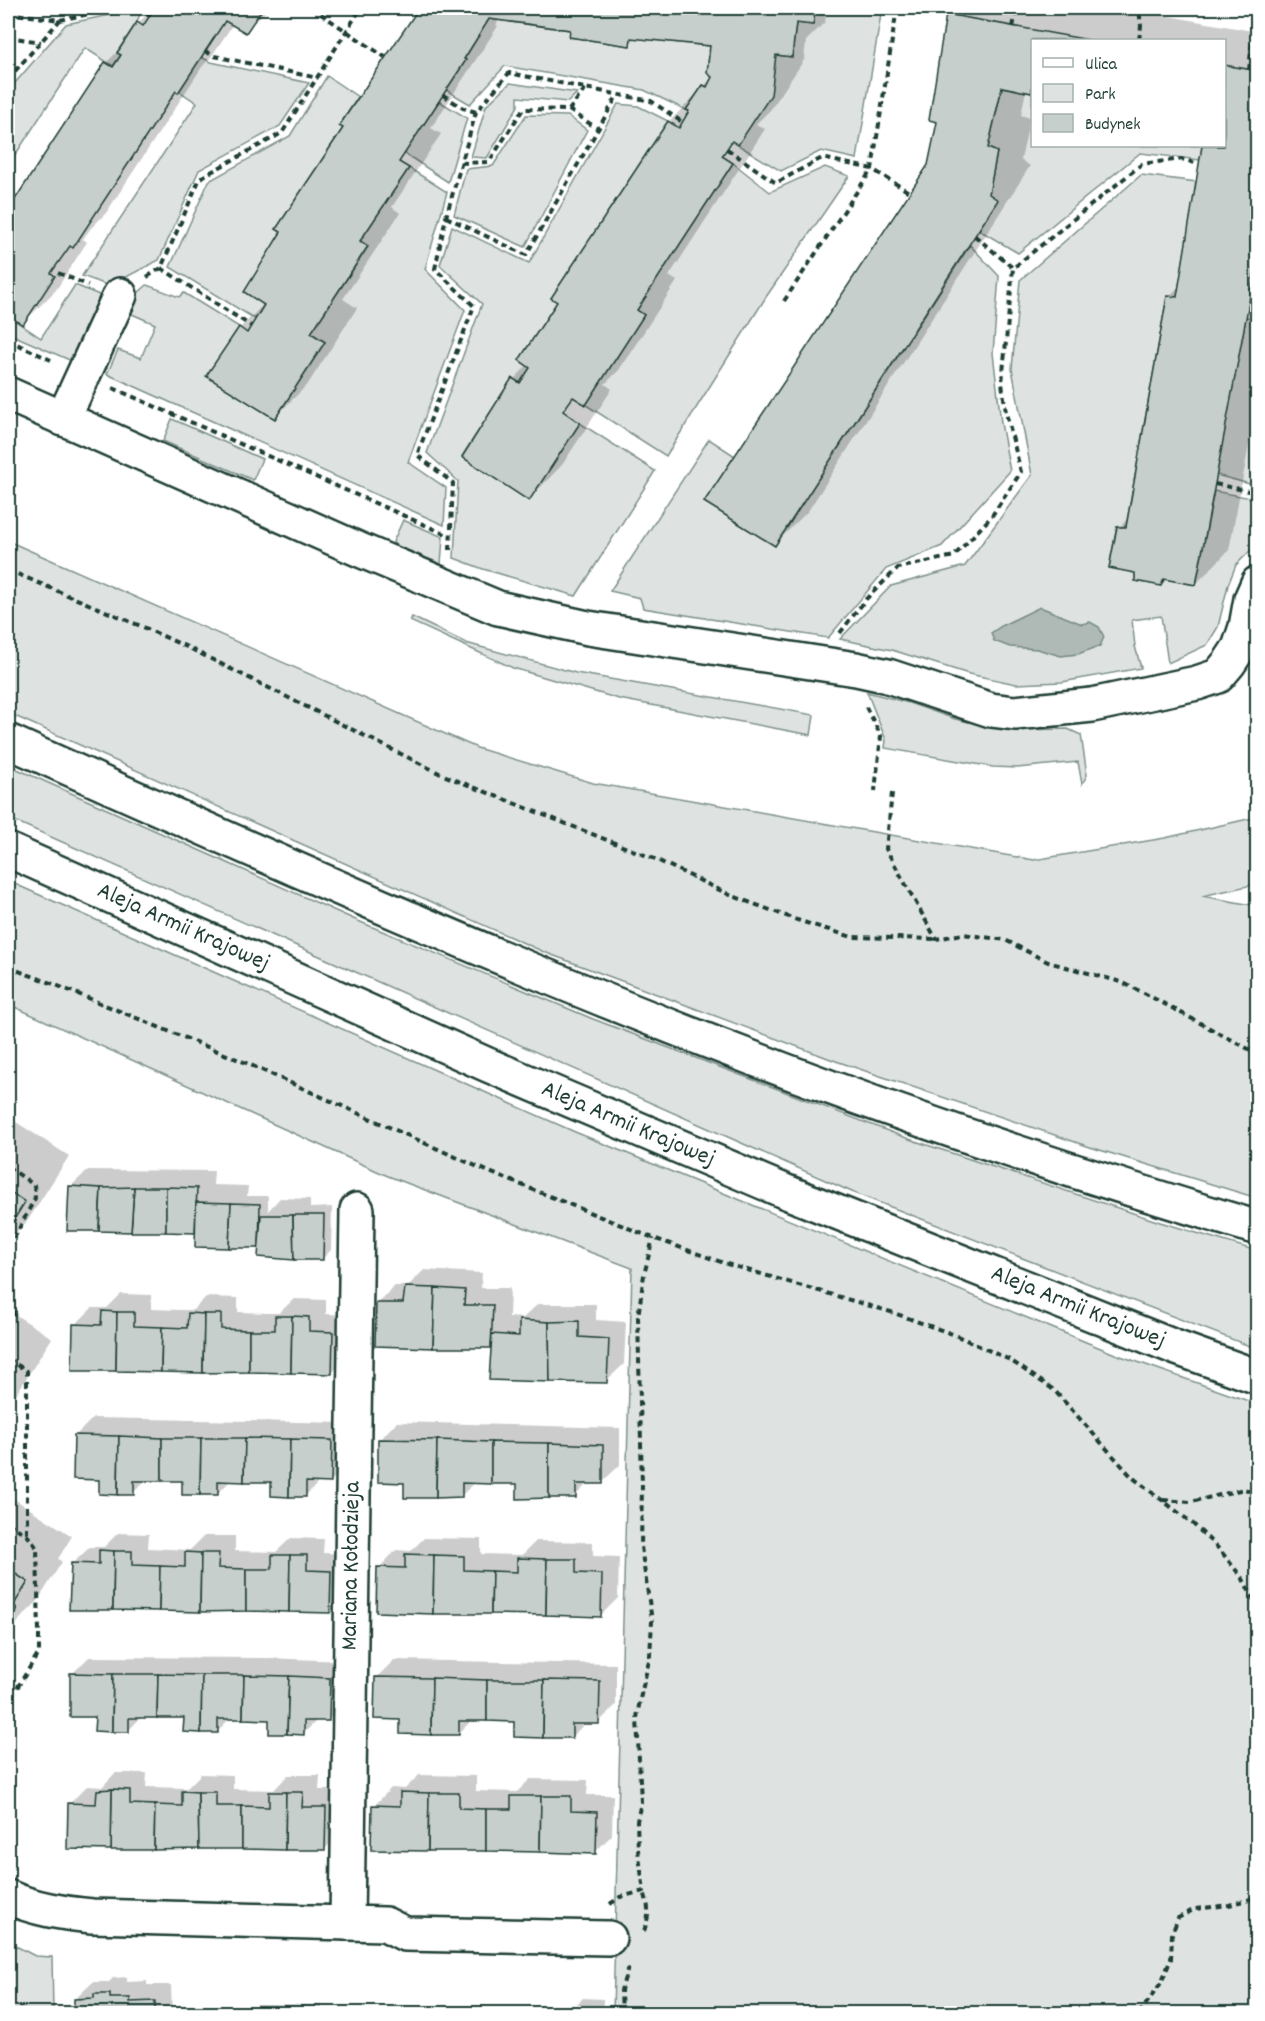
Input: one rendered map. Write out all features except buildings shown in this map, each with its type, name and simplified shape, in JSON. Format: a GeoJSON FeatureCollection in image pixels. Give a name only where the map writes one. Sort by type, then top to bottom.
{"type":"FeatureCollection","features":[{"type":"Feature","properties":{"kind":"main road"},"geometry":{"type":"LineString","coordinates":[[63,419],[120,295]]}},
{"type":"Feature","properties":{"kind":"main road"},"geometry":{"type":"LineString","coordinates":[[8,394],[360,550],[498,608],[588,628],[888,676],[991,710],[1015,713],[1092,705],[1197,683],[1218,676],[1239,648],[1257,584]]}},
{"type":"Feature","properties":{"kind":"main road"},"geometry":{"type":"LineString","coordinates":[[8,741],[420,924],[744,1055],[944,1128],[1257,1228]]}},
{"type":"Feature","properties":{"kind":"main road","name":"Aleja Armii Krajowej"},"geometry":{"type":"LineString","coordinates":[[8,850],[488,1065],[784,1191],[1177,1348],[1257,1377]]}},
{"type":"Feature","properties":{"kind":"main road","name":"Mariana Kołodzieja"},"geometry":{"type":"LineString","coordinates":[[347,1923],[357,1210]]}},
{"type":"Feature","properties":{"kind":"main road"},"geometry":{"type":"LineString","coordinates":[[8,1897],[24,1904],[58,1912],[92,1916],[385,1924],[405,1934],[600,1937]]}},
{"type":"Feature","properties":{"kind":"path"},"geometry":{"type":"LineString","coordinates":[[8,13],[60,20],[118,8]]}},
{"type":"Feature","properties":{"kind":"path"},"geometry":{"type":"LineString","coordinates":[[137,8],[150,15]]}},
{"type":"Feature","properties":{"kind":"path"},"geometry":{"type":"LineString","coordinates":[[312,8],[385,57]]}},
{"type":"Feature","properties":{"kind":"path"},"geometry":{"type":"LineString","coordinates":[[163,262],[200,178],[282,133],[361,8]]}},
{"type":"Feature","properties":{"kind":"path"},"geometry":{"type":"LineString","coordinates":[[784,301],[872,169],[897,8]]}},
{"type":"Feature","properties":{"kind":"path"},"geometry":{"type":"LineString","coordinates":[[1013,27],[1017,8]]}},
{"type":"Feature","properties":{"kind":"path"},"geometry":{"type":"LineString","coordinates":[[1139,8],[1141,26],[1139,39]]}},
{"type":"Feature","properties":{"kind":"path"},"geometry":{"type":"LineString","coordinates":[[1249,70],[1256,8]]}},
{"type":"Feature","properties":{"kind":"path"},"geometry":{"type":"LineString","coordinates":[[8,79],[60,20]]}},
{"type":"Feature","properties":{"kind":"path"},"geometry":{"type":"LineString","coordinates":[[8,37],[41,42]]}},
{"type":"Feature","properties":{"kind":"path"},"geometry":{"type":"LineString","coordinates":[[205,51],[214,56],[318,78]]}},
{"type":"Feature","properties":{"kind":"path"},"geometry":{"type":"LineString","coordinates":[[448,587],[453,483],[417,455],[474,306],[435,269],[446,217],[476,112],[509,74],[651,101],[682,122]]}},
{"type":"Feature","properties":{"kind":"path"},"geometry":{"type":"LineString","coordinates":[[569,110],[585,89]]}},
{"type":"Feature","properties":{"kind":"path"},"geometry":{"type":"LineString","coordinates":[[443,95],[463,108],[476,112]]}},
{"type":"Feature","properties":{"kind":"path"},"geometry":{"type":"LineString","coordinates":[[446,217],[526,255],[618,96]]}},
{"type":"Feature","properties":{"kind":"path"},"geometry":{"type":"LineString","coordinates":[[461,163],[489,162],[523,109],[569,110],[598,129]]}},
{"type":"Feature","properties":{"kind":"path"},"geometry":{"type":"LineString","coordinates":[[727,149],[776,183],[822,158],[872,169],[909,192]]}},
{"type":"Feature","properties":{"kind":"path"},"geometry":{"type":"LineString","coordinates":[[828,665],[831,645],[866,599],[898,568],[954,556],[991,517],[1021,472],[1006,413],[1002,382],[1013,268],[1142,164],[1181,159],[1200,164]]}},
{"type":"Feature","properties":{"kind":"path"},"geometry":{"type":"LineString","coordinates":[[975,236],[1013,268]]}},
{"type":"Feature","properties":{"kind":"path"},"geometry":{"type":"LineString","coordinates":[[161,268],[251,326]]}},
{"type":"Feature","properties":{"kind":"path"},"geometry":{"type":"LineString","coordinates":[[8,340],[450,536]]}},
{"type":"Feature","properties":{"kind":"path"},"geometry":{"type":"LineString","coordinates":[[1215,484],[1256,493],[1257,481]]}},
{"type":"Feature","properties":{"kind":"path"},"geometry":{"type":"LineString","coordinates":[[8,570],[191,648],[443,775],[655,859],[730,895],[797,920],[852,937],[936,939],[963,934],[1005,940],[1048,962],[1129,986],[1257,1054]]}},
{"type":"Feature","properties":{"kind":"path"},"geometry":{"type":"LineString","coordinates":[[862,698],[881,736],[875,791]]}},
{"type":"Feature","properties":{"kind":"path"},"geometry":{"type":"LineString","coordinates":[[892,793],[886,849],[936,939]]}},
{"type":"Feature","properties":{"kind":"path"},"geometry":{"type":"LineString","coordinates":[[8,967],[243,1062],[487,1171],[653,1238],[727,1264],[891,1312],[955,1335],[1010,1360],[1054,1390],[1132,1477],[1192,1523],[1220,1550],[1243,1579],[1257,1608]]}},
{"type":"Feature","properties":{"kind":"path"},"geometry":{"type":"LineString","coordinates":[[8,1167],[34,1185],[35,1198],[8,1250]]}},
{"type":"Feature","properties":{"kind":"path"},"geometry":{"type":"LineString","coordinates":[[600,1937],[602,1914],[610,1904],[620,1897],[644,1891],[638,1850],[637,1821],[641,1802],[637,1718],[639,1699],[650,1656],[651,1621],[641,1547],[642,1485],[638,1317],[644,1275],[653,1238]]}},
{"type":"Feature","properties":{"kind":"path"},"geometry":{"type":"LineString","coordinates":[[8,1269],[10,1297],[15,1312],[8,1325]]}},
{"type":"Feature","properties":{"kind":"path"},"geometry":{"type":"LineString","coordinates":[[8,1359],[27,1371],[27,1535]]}},
{"type":"Feature","properties":{"kind":"path"},"geometry":{"type":"LineString","coordinates":[[1162,1500],[1191,1502],[1244,1489],[1257,1493]]}},
{"type":"Feature","properties":{"kind":"path"},"geometry":{"type":"LineString","coordinates":[[8,1523],[27,1535],[37,1548],[39,1653],[8,1703]]}},
{"type":"Feature","properties":{"kind":"path"},"geometry":{"type":"LineString","coordinates":[[1139,2013],[1161,1983],[1171,1959],[1172,1934],[1178,1918],[1195,1909],[1229,1905],[1257,1897]]}},
{"type":"Feature","properties":{"kind":"green space"},"geometry":{"type":"Polygon","coordinates":[[[816,8],[882,8],[857,159],[821,151],[781,171],[738,145],[776,55],[792,57],[796,23],[813,25],[816,8]]]}},
{"type":"Feature","properties":{"kind":"green space"},"geometry":{"type":"Polygon","coordinates":[[[134,10],[140,14],[137,22],[117,52],[121,55],[113,66],[85,48],[8,166],[8,140],[16,129],[8,120],[8,91],[66,24],[134,10]]]}},
{"type":"Feature","properties":{"kind":"green space"},"geometry":{"type":"Polygon","coordinates":[[[489,19],[570,30],[570,37],[629,46],[631,38],[710,46],[707,73],[712,77],[707,87],[703,85],[686,110],[644,90],[505,66],[470,104],[446,90],[489,19]]]}},
{"type":"Feature","properties":{"kind":"green space"},"geometry":{"type":"Polygon","coordinates":[[[201,57],[211,62],[309,83],[280,126],[199,170],[159,260],[109,286],[82,276],[197,103],[179,91],[201,57]]]}},
{"type":"Feature","properties":{"kind":"green space"},"geometry":{"type":"Polygon","coordinates":[[[327,76],[358,97],[339,125],[343,128],[276,229],[281,232],[264,305],[255,319],[170,267],[209,181],[290,136],[327,76]]]}},
{"type":"Feature","properties":{"kind":"green space"},"geometry":{"type":"Polygon","coordinates":[[[510,83],[577,93],[568,102],[518,97],[518,106],[487,158],[471,157],[486,106],[510,83]]]}},
{"type":"Feature","properties":{"kind":"green space"},"geometry":{"type":"Polygon","coordinates":[[[1002,87],[1031,93],[1031,147],[1202,147],[1200,160],[1140,153],[1018,253],[979,230],[997,200],[989,194],[997,152],[988,148],[1002,87]]]}},
{"type":"Feature","properties":{"kind":"green space"},"geometry":{"type":"Polygon","coordinates":[[[439,101],[467,118],[448,182],[404,153],[439,101]]]}},
{"type":"Feature","properties":{"kind":"green space"},"geometry":{"type":"Polygon","coordinates":[[[618,104],[638,106],[668,121],[551,298],[557,302],[519,360],[530,368],[520,383],[512,379],[462,456],[529,500],[580,423],[655,471],[576,596],[483,569],[454,558],[458,481],[427,453],[482,304],[440,265],[452,226],[529,263],[618,104]]]}},
{"type":"Feature","properties":{"kind":"green space"},"geometry":{"type":"Polygon","coordinates":[[[526,115],[568,116],[587,130],[525,247],[454,215],[466,169],[493,166],[526,115]]]}},
{"type":"Feature","properties":{"kind":"green space"},"geometry":{"type":"Polygon","coordinates":[[[733,163],[770,192],[825,167],[849,176],[766,297],[666,456],[586,405],[644,315],[637,310],[733,163]]]}},
{"type":"Feature","properties":{"kind":"green space"},"geometry":{"type":"Polygon","coordinates":[[[409,168],[447,192],[425,269],[465,310],[408,462],[446,488],[444,525],[107,374],[118,350],[141,358],[155,324],[125,311],[129,301],[147,285],[179,297],[184,293],[239,327],[207,376],[275,419],[325,342],[311,333],[368,247],[360,241],[409,168]]]}},
{"type":"Feature","properties":{"kind":"green space"},"geometry":{"type":"Polygon","coordinates":[[[1141,175],[1197,182],[1177,297],[1167,296],[1126,527],[1117,527],[1109,568],[1135,573],[1135,581],[1161,586],[1164,579],[1196,585],[1214,491],[1257,499],[1257,544],[1236,565],[1228,585],[1218,627],[1207,645],[1168,663],[1161,616],[1132,620],[1135,646],[1141,668],[1062,682],[1016,684],[969,674],[892,650],[840,639],[891,586],[965,566],[1032,475],[1012,369],[1020,280],[1141,175]]]}},
{"type":"Feature","properties":{"kind":"green space"},"geometry":{"type":"Polygon","coordinates":[[[970,245],[999,276],[993,353],[1001,423],[1010,471],[942,546],[886,569],[828,638],[643,608],[640,598],[610,591],[709,439],[735,456],[704,502],[775,546],[970,245]]]}},
{"type":"Feature","properties":{"kind":"green space"},"geometry":{"type":"Polygon","coordinates":[[[75,285],[104,297],[74,362],[8,333],[8,316],[41,338],[75,285]]]}},
{"type":"Feature","properties":{"kind":"green space"},"geometry":{"type":"Polygon","coordinates":[[[1246,317],[1257,318],[1257,463],[1250,484],[1216,475],[1246,317]]]}},
{"type":"Feature","properties":{"kind":"green space"},"geometry":{"type":"Polygon","coordinates":[[[172,419],[262,459],[253,480],[163,441],[172,419]]]}},
{"type":"Feature","properties":{"kind":"green space"},"geometry":{"type":"Polygon","coordinates":[[[403,520],[443,537],[441,564],[395,545],[393,542],[403,520]]]}},
{"type":"Feature","properties":{"kind":"green space"},"geometry":{"type":"Polygon","coordinates":[[[8,541],[477,748],[593,783],[1034,860],[1165,838],[1257,817],[1257,884],[1202,896],[1257,906],[1257,1198],[1090,1147],[836,1061],[544,952],[8,713],[8,541]]]}},
{"type":"Feature","properties":{"kind":"green space"},"geometry":{"type":"Polygon","coordinates":[[[412,617],[466,643],[576,673],[814,715],[811,735],[619,699],[513,668],[410,621],[412,617]]]}},
{"type":"Feature","properties":{"kind":"green space"},"geometry":{"type":"Polygon","coordinates":[[[867,692],[909,703],[955,719],[1006,730],[1068,729],[1081,735],[1087,775],[1082,784],[1078,762],[1017,768],[993,767],[885,748],[886,740],[867,692]]]}},
{"type":"Feature","properties":{"kind":"green space"},"geometry":{"type":"Polygon","coordinates":[[[8,765],[358,921],[593,1019],[909,1139],[1160,1222],[1257,1251],[1257,1349],[852,1192],[8,818],[8,765]]]}},
{"type":"Feature","properties":{"kind":"green space"},"geometry":{"type":"Polygon","coordinates":[[[8,881],[575,1132],[1115,1354],[1257,1404],[1257,2013],[613,2013],[632,1268],[388,1176],[8,1004],[8,881]]]}},
{"type":"Feature","properties":{"kind":"green space"},"geometry":{"type":"Polygon","coordinates":[[[8,1942],[35,1956],[52,1957],[53,2013],[8,2013],[8,1942]]]}},
{"type":"Feature","properties":{"kind":"shaded area"},"geometry":{"type":"Polygon","coordinates":[[[1040,607],[1082,624],[1090,622],[1099,627],[1104,637],[1100,646],[1078,654],[1061,656],[1037,649],[1010,647],[994,641],[991,633],[1040,607]]]}}]}
